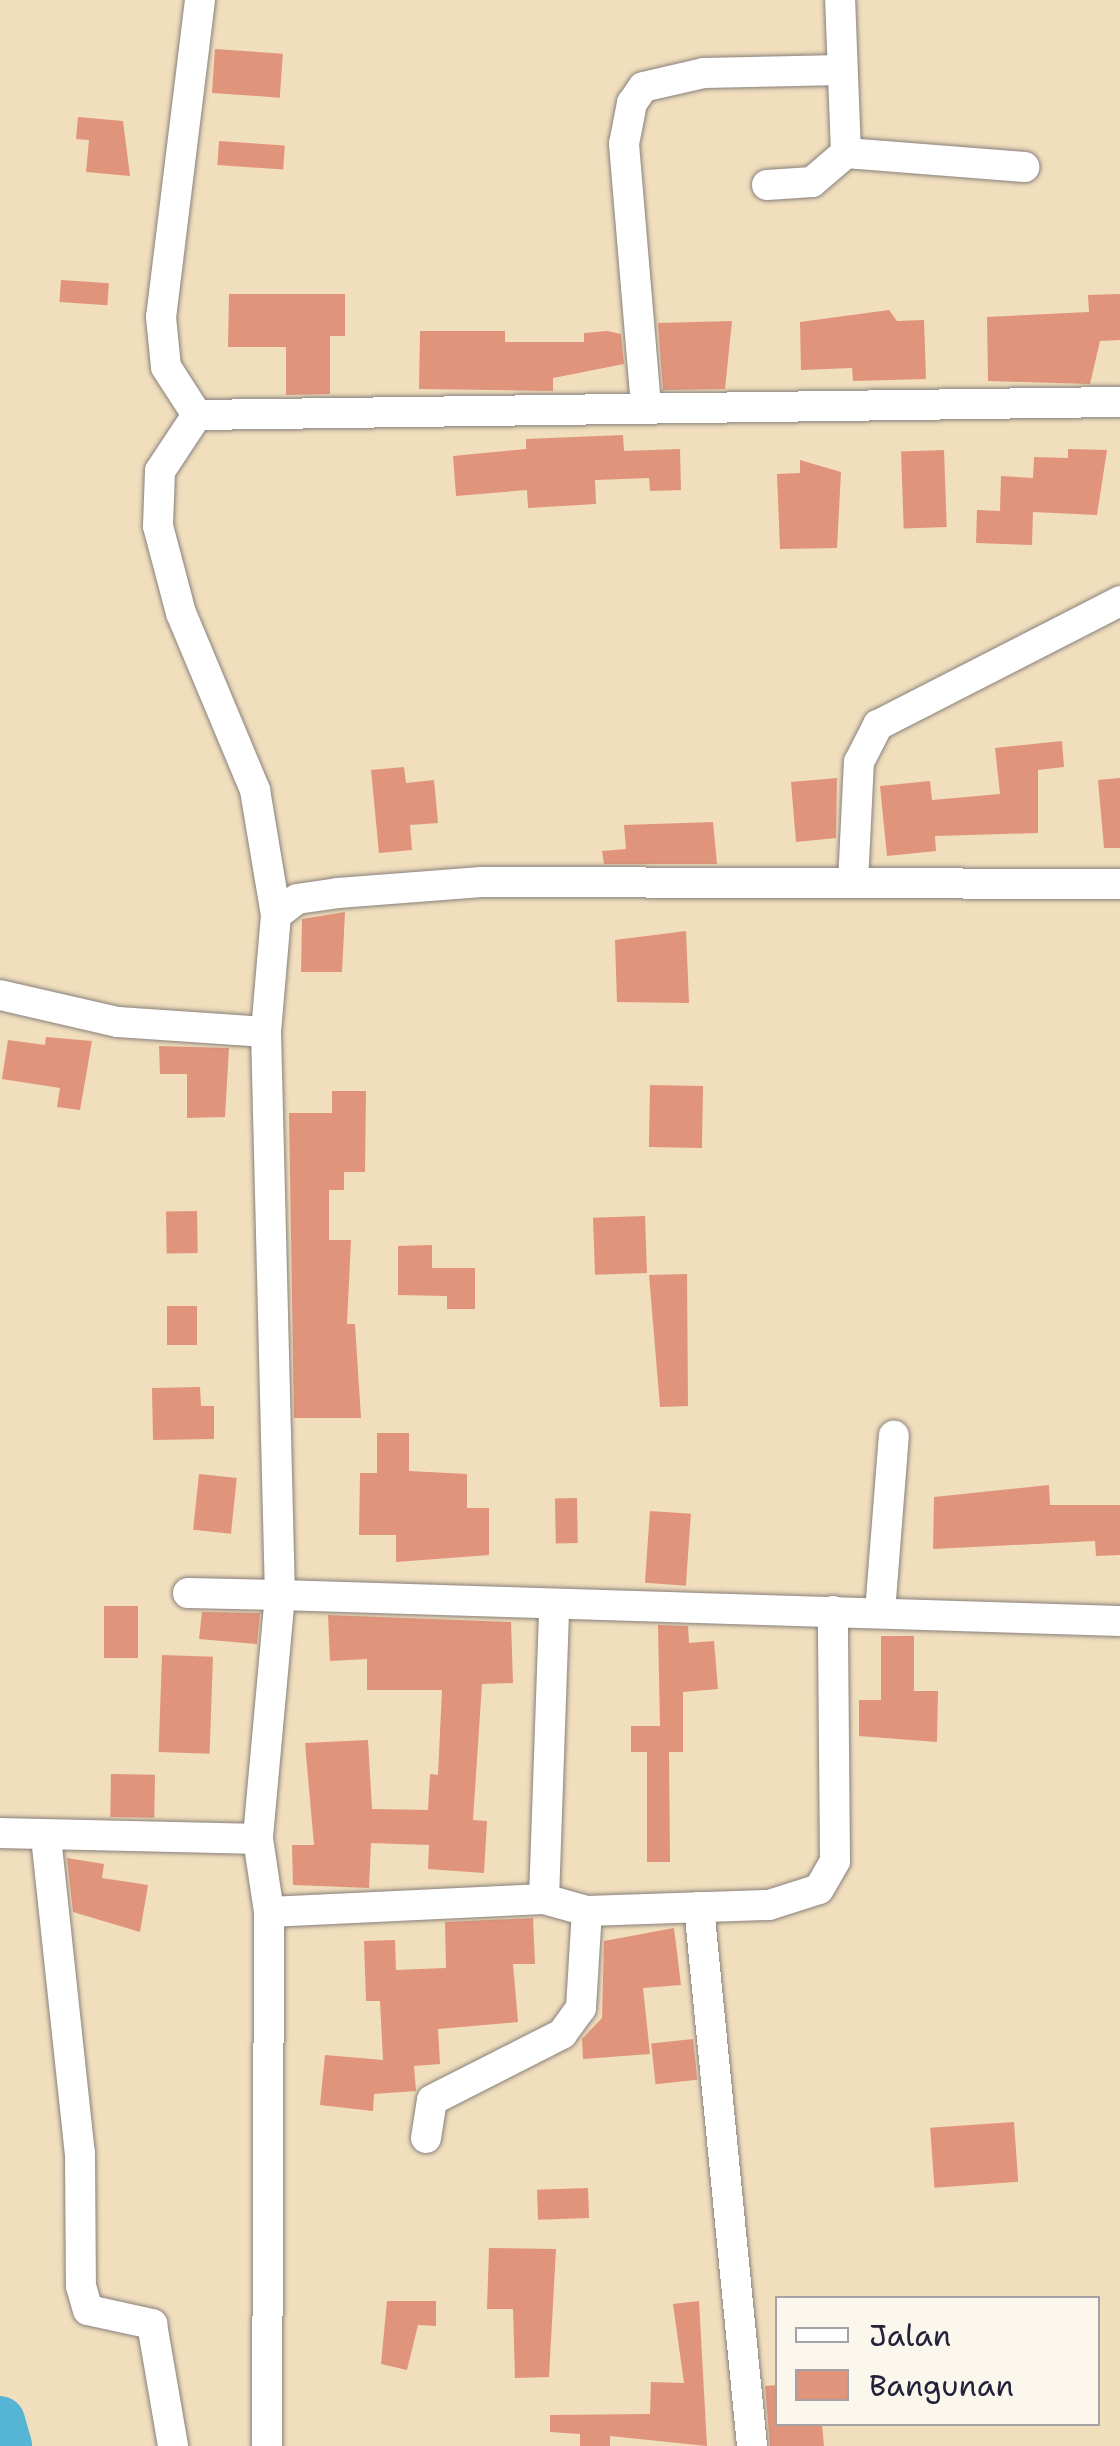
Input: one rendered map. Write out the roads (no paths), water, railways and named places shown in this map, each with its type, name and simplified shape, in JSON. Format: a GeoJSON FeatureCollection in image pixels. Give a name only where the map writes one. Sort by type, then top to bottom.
{"type":"FeatureCollection","features":[{"type":"Feature","properties":{"kind":"street"},"geometry":{"type":"LineString","coordinates":[[198,415],[166,367],[162,316],[200,0]]}},
{"type":"Feature","properties":{"kind":"street"},"geometry":{"type":"LineString","coordinates":[[840,0],[846,153]]}},
{"type":"Feature","properties":{"kind":"street"},"geometry":{"type":"LineString","coordinates":[[646,406],[624,144],[632,103],[643,87],[704,73],[841,70]]}},
{"type":"Feature","properties":{"kind":"street"},"geometry":{"type":"LineString","coordinates":[[767,184],[812,182],[846,153],[1024,167]]}},
{"type":"Feature","properties":{"kind":"street"},"geometry":{"type":"LineString","coordinates":[[198,415],[1120,402]]}},
{"type":"Feature","properties":{"kind":"street"},"geometry":{"type":"LineString","coordinates":[[198,415],[160,471],[163,562],[255,790],[276,915],[266,1032],[280,1595],[258,1839],[270,1912],[267,2446]]}},
{"type":"Feature","properties":{"kind":"street"},"geometry":{"type":"LineString","coordinates":[[853,883],[858,762],[878,725],[1120,602]]}},
{"type":"Feature","properties":{"kind":"street"},"geometry":{"type":"LineString","coordinates":[[276,915],[297,900],[338,893],[482,882],[1120,884]]}},
{"type":"Feature","properties":{"kind":"street"},"geometry":{"type":"LineString","coordinates":[[0,994],[118,1022],[266,1032]]}},
{"type":"Feature","properties":{"kind":"street"},"geometry":{"type":"LineString","coordinates":[[880,1612],[894,1436]]}},
{"type":"Feature","properties":{"kind":"street"},"geometry":{"type":"LineString","coordinates":[[188,1593],[1120,1621]]}},
{"type":"Feature","properties":{"kind":"street"},"geometry":{"type":"LineString","coordinates":[[544,1899],[554,1606]]}},
{"type":"Feature","properties":{"kind":"street"},"geometry":{"type":"LineString","coordinates":[[270,1912],[544,1899],[587,1911],[699,1907],[798,1900],[819,1889],[834,1861],[834,1610]]}},
{"type":"Feature","properties":{"kind":"street"},"geometry":{"type":"LineString","coordinates":[[0,1833],[258,1839]]}},
{"type":"Feature","properties":{"kind":"street"},"geometry":{"type":"LineString","coordinates":[[46,1837],[80,2153],[81,2286],[88,2310],[152,2324],[172,2446]]}},
{"type":"Feature","properties":{"kind":"street"},"geometry":{"type":"LineString","coordinates":[[699,1907],[752,2446]]}},
{"type":"Feature","properties":{"kind":"street"},"geometry":{"type":"LineString","coordinates":[[426,2138],[432,2100],[562,2034],[581,2008],[587,1911]]}},
{"type":"Feature","properties":{"kind":"waterway"},"geometry":{"type":"LineString","coordinates":[[0,2421],[7,2446]]}}]}
